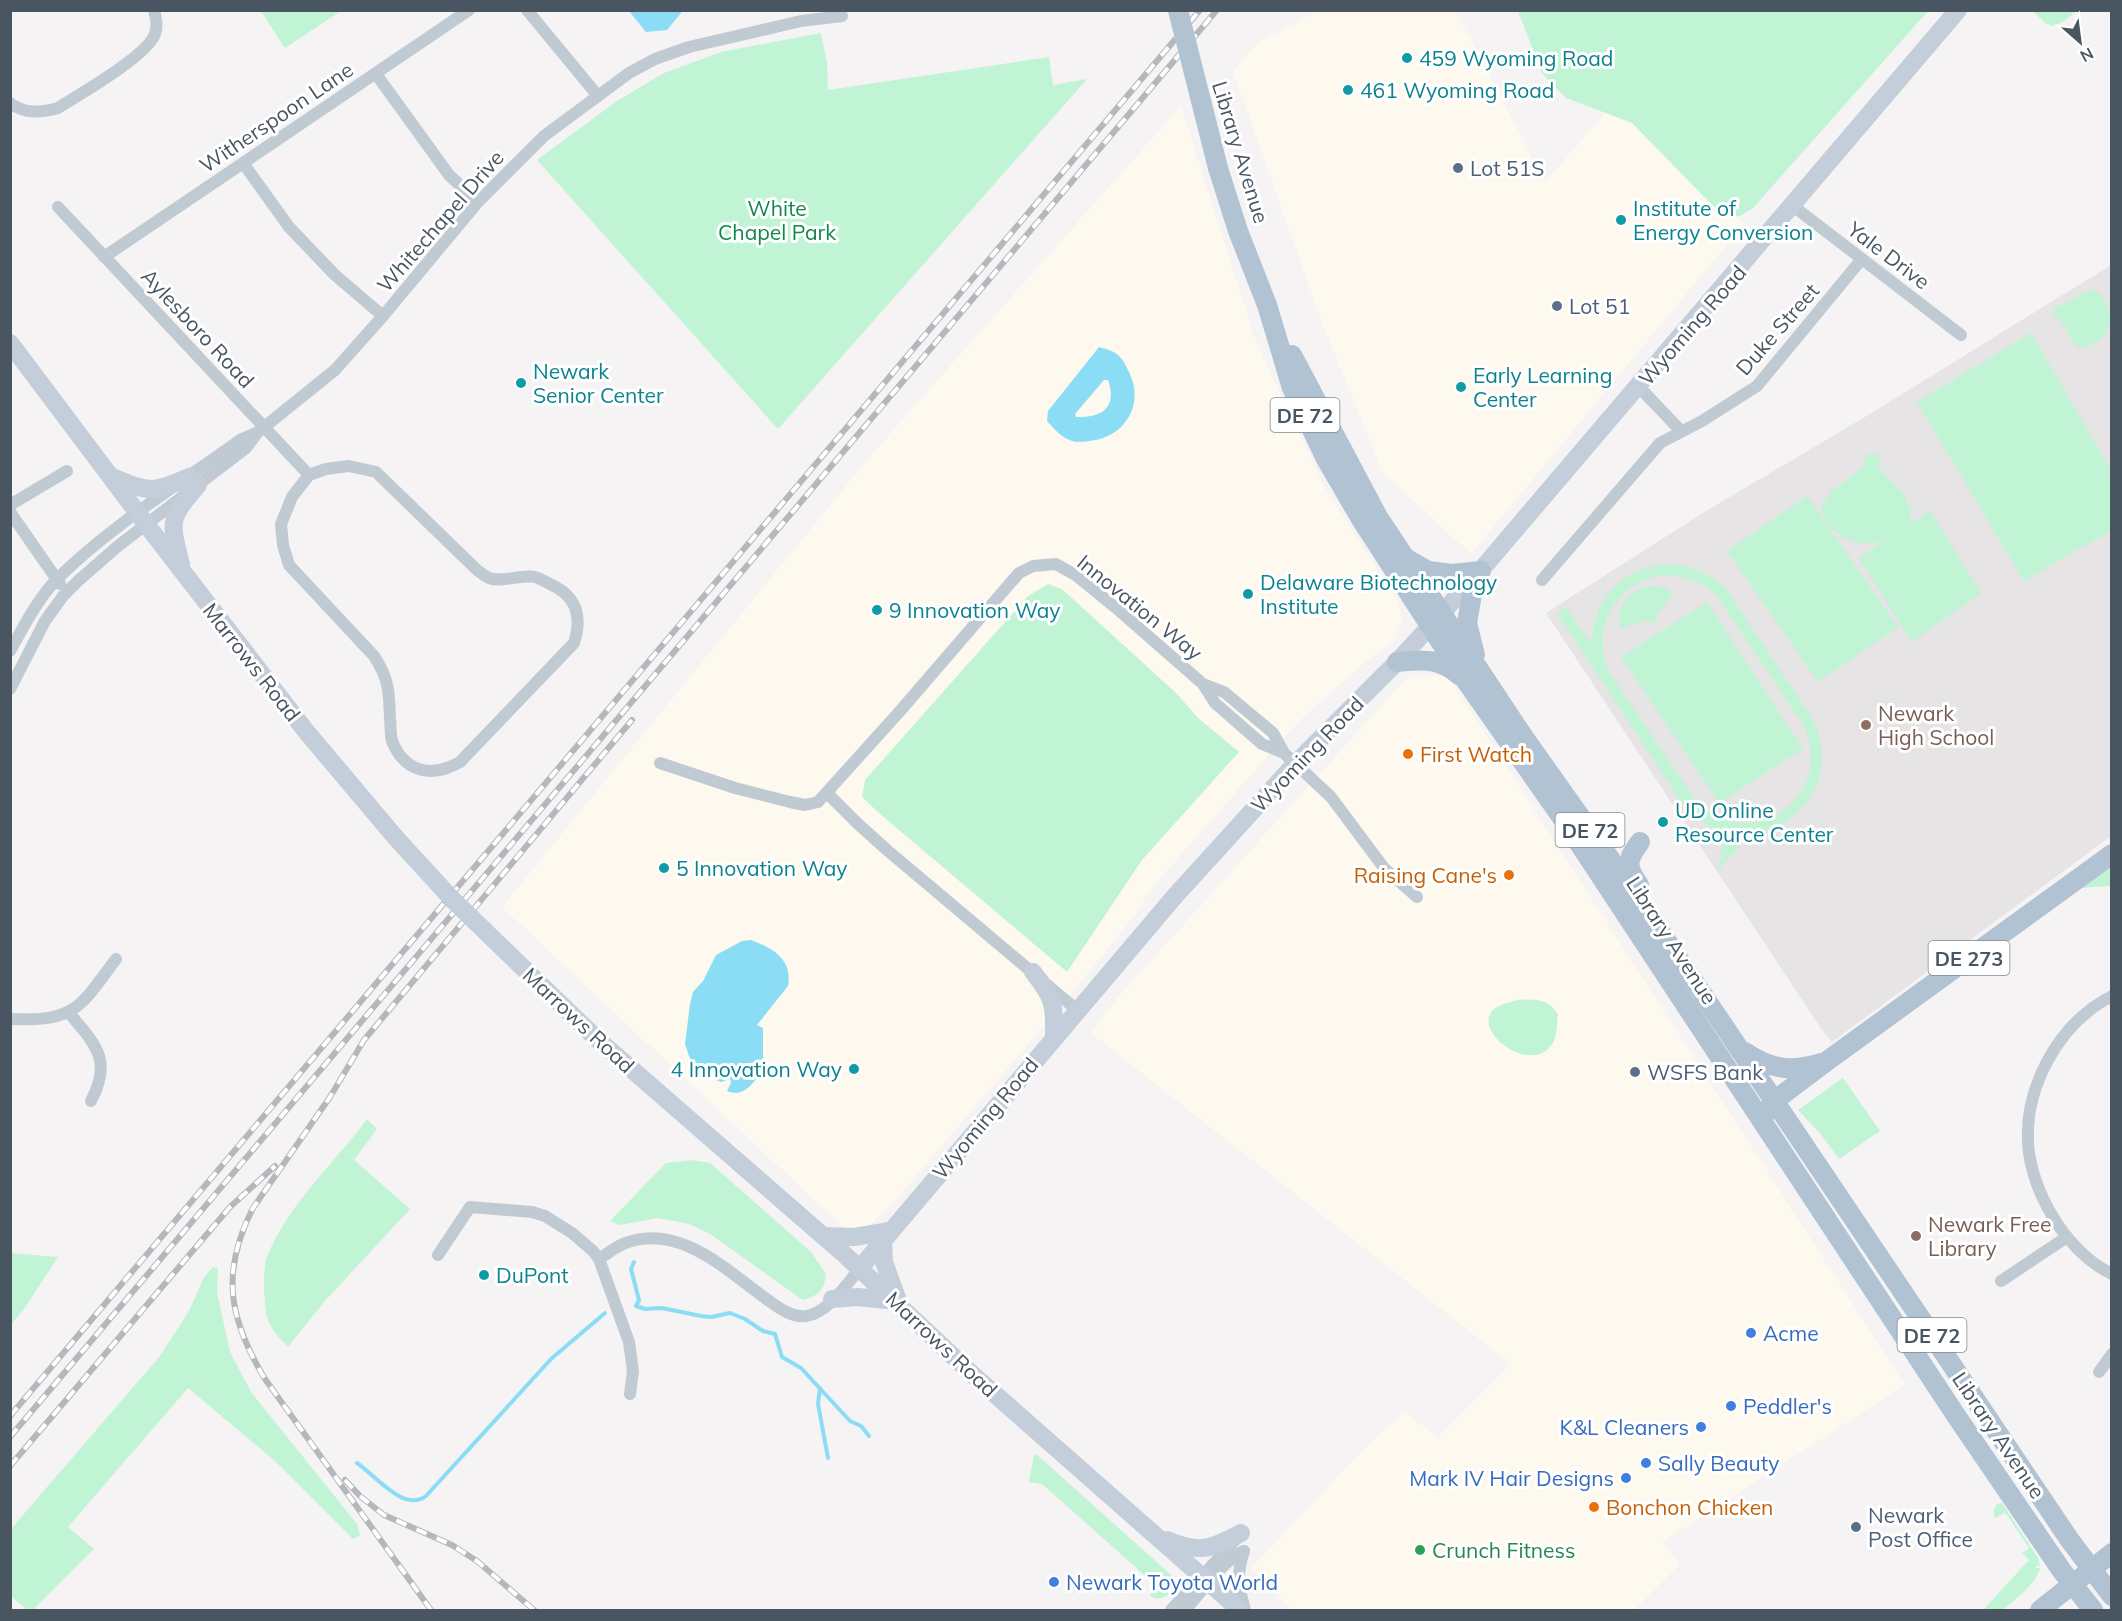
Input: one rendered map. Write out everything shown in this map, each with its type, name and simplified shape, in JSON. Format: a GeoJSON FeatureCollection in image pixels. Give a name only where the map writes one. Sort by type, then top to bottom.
{"type":"FeatureCollection","features":[{"type":"Feature","properties":{"kind":"main road","name":"Library Avenue"},"geometry":{"type":"LineString","coordinates":[[1178,10],[1218,168],[1238,231],[1267,304],[1311,395],[1378,517],[1404,557],[1436,620]]}},
{"type":"Feature","properties":{"kind":"main road","name":"Library Avenue"},"geometry":{"type":"LineString","coordinates":[[1267,304],[1292,388],[1326,459],[1361,519],[1436,620],[1955,1414],[2093,1611]]}},
{"type":"Feature","properties":{"kind":"main road"},"geometry":{"type":"LineString","coordinates":[[1404,557],[1428,571],[1478,574],[1467,623],[1473,677]]}},
{"type":"Feature","properties":{"kind":"main road"},"geometry":{"type":"LineString","coordinates":[[1397,662],[1430,660],[1449,665],[1473,677]]}},
{"type":"Feature","properties":{"kind":"main road","name":"Library Avenue"},"geometry":{"type":"LineString","coordinates":[[1473,677],[1584,823],[2091,1569],[2112,1596]]}},
{"type":"Feature","properties":{"kind":"main road"},"geometry":{"type":"LineString","coordinates":[[1584,823],[1613,843],[1619,845],[1640,842],[1630,855],[1629,867],[1676,941],[1688,974]]}},
{"type":"Feature","properties":{"kind":"main road","name":"DE 273"},"geometry":{"type":"LineString","coordinates":[[1762,1119],[1774,1101],[2112,854]]}},
{"type":"Feature","properties":{"kind":"main road"},"geometry":{"type":"LineString","coordinates":[[1737,1047],[1768,1066],[1778,1068],[1806,1067],[1827,1061]]}},
{"type":"Feature","properties":{"kind":"main road"},"geometry":{"type":"LineString","coordinates":[[2040,1611],[2112,1553]]}},
{"type":"Feature","properties":{"kind":"street"},"geometry":{"type":"LineString","coordinates":[[10,103],[22,111],[45,112],[58,108],[130,61],[154,37],[157,26],[154,10]]}},
{"type":"Feature","properties":{"kind":"street","name":"Witherspoon Lane"},"geometry":{"type":"LineString","coordinates":[[104,256],[469,10]]}},
{"type":"Feature","properties":{"kind":"street"},"geometry":{"type":"LineString","coordinates":[[527,10],[598,96]]}},
{"type":"Feature","properties":{"kind":"street","name":"Wyoming Road"},"geometry":{"type":"LineString","coordinates":[[599,1259],[620,1245],[635,1240],[664,1238],[706,1255],[786,1312],[806,1316],[816,1312],[832,1299],[1289,759],[1397,662],[1478,574],[1640,387],[1958,10]]}},
{"type":"Feature","properties":{"kind":"street","name":"Whitechapel Drive"},"geometry":{"type":"LineString","coordinates":[[142,519],[193,481],[246,448],[261,429],[335,370],[478,201],[544,136],[629,73],[655,59],[689,47],[801,21],[842,16]]}},
{"type":"Feature","properties":{"kind":"street"},"geometry":{"type":"LineString","coordinates":[[376,74],[449,175],[478,201]]}},
{"type":"Feature","properties":{"kind":"street"},"geometry":{"type":"LineString","coordinates":[[243,163],[289,227],[335,275],[383,316]]}},
{"type":"Feature","properties":{"kind":"street","name":"Yale Drive"},"geometry":{"type":"LineString","coordinates":[[1793,206],[1961,334]]}},
{"type":"Feature","properties":{"kind":"street","name":"Aylesboro Road"},"geometry":{"type":"LineString","coordinates":[[58,207],[261,429],[309,475]]}},
{"type":"Feature","properties":{"kind":"street","name":"Duke Street"},"geometry":{"type":"LineString","coordinates":[[1542,580],[1660,443],[1702,421],[1757,386],[1861,260]]}},
{"type":"Feature","properties":{"kind":"street","name":"Marrows Road"},"geometry":{"type":"LineString","coordinates":[[10,343],[305,730],[396,838],[459,906],[597,1039],[860,1268],[973,1375],[1240,1611]]}},
{"type":"Feature","properties":{"kind":"street"},"geometry":{"type":"LineString","coordinates":[[1640,387],[1681,431]]}},
{"type":"Feature","properties":{"kind":"street"},"geometry":{"type":"LineString","coordinates":[[349,466],[376,472],[477,570],[490,578],[535,577],[566,593],[574,605],[579,629],[574,643],[460,762],[448,769],[435,772],[419,770],[401,756],[391,739],[389,694],[385,672],[375,656],[289,565],[283,545],[281,524],[292,497],[309,475],[326,469],[349,466]]}},
{"type":"Feature","properties":{"kind":"street"},"geometry":{"type":"LineString","coordinates":[[10,505],[67,471]]}},
{"type":"Feature","properties":{"kind":"street"},"geometry":{"type":"LineString","coordinates":[[110,476],[143,489],[153,490],[193,481]]}},
{"type":"Feature","properties":{"kind":"street"},"geometry":{"type":"LineString","coordinates":[[183,572],[172,523],[193,481]]}},
{"type":"Feature","properties":{"kind":"street"},"geometry":{"type":"LineString","coordinates":[[10,512],[67,592]]}},
{"type":"Feature","properties":{"kind":"street"},"geometry":{"type":"LineString","coordinates":[[11,651],[30,615],[57,579],[114,531],[142,519]]}},
{"type":"Feature","properties":{"kind":"street"},"geometry":{"type":"LineString","coordinates":[[10,689],[45,621],[67,592],[118,546],[142,519]]}},
{"type":"Feature","properties":{"kind":"street","name":"Innovation Way"},"geometry":{"type":"LineString","coordinates":[[660,762],[735,788],[805,805],[818,802],[1019,573],[1033,566],[1056,564],[1077,576],[1115,607],[1203,684],[1224,692],[1273,733],[1289,759],[1330,797],[1384,868],[1417,897]]}},
{"type":"Feature","properties":{"kind":"street"},"geometry":{"type":"LineString","coordinates":[[827,793],[864,830],[1077,1010]]}},
{"type":"Feature","properties":{"kind":"street"},"geometry":{"type":"LineString","coordinates":[[10,1019],[33,1020],[69,1013],[88,996],[116,959]]}},
{"type":"Feature","properties":{"kind":"street"},"geometry":{"type":"LineString","coordinates":[[1033,972],[1049,993],[1055,1016],[1054,1036]]}},
{"type":"Feature","properties":{"kind":"street"},"geometry":{"type":"LineString","coordinates":[[2112,996],[2088,1011],[2070,1028],[2047,1063],[2032,1101],[2029,1120],[2029,1153],[2045,1204],[2067,1237],[2091,1261],[2112,1274]]}},
{"type":"Feature","properties":{"kind":"street"},"geometry":{"type":"LineString","coordinates":[[69,1013],[96,1047],[99,1057],[102,1077],[91,1101]]}},
{"type":"Feature","properties":{"kind":"street"},"geometry":{"type":"LineString","coordinates":[[438,1255],[470,1207],[532,1212],[545,1216],[572,1233],[599,1259],[628,1341],[633,1371],[630,1394]]}},
{"type":"Feature","properties":{"kind":"street"},"geometry":{"type":"LineString","coordinates":[[823,1236],[854,1238],[886,1235],[884,1262],[898,1303],[858,1297],[832,1299]]}},
{"type":"Feature","properties":{"kind":"street"},"geometry":{"type":"LineString","coordinates":[[2001,1281],[2067,1237]]}},
{"type":"Feature","properties":{"kind":"street"},"geometry":{"type":"LineString","coordinates":[[2099,1372],[2112,1354]]}},
{"type":"Feature","properties":{"kind":"street"},"geometry":{"type":"LineString","coordinates":[[1155,1534],[1190,1548],[1210,1548],[1241,1533]]}},
{"type":"Feature","properties":{"kind":"street"},"geometry":{"type":"LineString","coordinates":[[1185,1611],[1241,1533]]}},
{"type":"Feature","properties":{"kind":"street"},"geometry":{"type":"LineString","coordinates":[[1171,1611],[1237,1554],[1244,1551],[1239,1564],[1238,1578],[1245,1611]]}},
{"type":"Feature","properties":{"kind":"shaded area"},"geometry":{"type":"Polygon","coordinates":[[[1319,11],[1456,11],[1545,182],[1612,105],[1744,224],[1471,554],[1383,473],[1321,320],[1233,71],[1260,41],[1319,11]]]}},
{"type":"Feature","properties":{"kind":"shaded area"},"geometry":{"type":"Polygon","coordinates":[[[1181,106],[1256,342],[1325,488],[1398,601],[1401,624],[1393,642],[1366,661],[1300,720],[1251,775],[1151,889],[1137,912],[1090,971],[892,1204],[870,1225],[844,1228],[502,907],[872,454],[1181,106]]]}},
{"type":"Feature","properties":{"kind":"shaded area","name":"Newark High School"},"geometry":{"type":"Polygon","coordinates":[[[2111,265],[2111,836],[1832,1042],[1546,613],[1706,511],[1870,414],[2111,265]]]}},
{"type":"Feature","properties":{"kind":"shaded area"},"geometry":{"type":"Polygon","coordinates":[[[1409,675],[1448,676],[1905,1385],[1662,1542],[1680,1564],[1634,1610],[1292,1610],[1251,1568],[1364,1449],[1404,1412],[1438,1437],[1511,1364],[1091,1033],[1118,997],[1409,675]]]}},
{"type":"Feature","properties":{"kind":"green space"},"geometry":{"type":"Polygon","coordinates":[[[261,11],[341,11],[285,48],[261,11]]]}},
{"type":"Feature","properties":{"kind":"green space"},"geometry":{"type":"Polygon","coordinates":[[[1518,11],[1928,11],[1753,208],[1740,216],[1729,217],[1713,206],[1632,123],[1566,98],[1542,73],[1518,11]]]}},
{"type":"Feature","properties":{"kind":"green space"},"geometry":{"type":"Polygon","coordinates":[[[2033,11],[2076,11],[2054,26],[2046,24],[2033,11]]]}},
{"type":"Feature","properties":{"kind":"green space","name":"White Chapel Park"},"geometry":{"type":"Polygon","coordinates":[[[821,33],[827,62],[828,90],[1049,57],[1053,85],[1087,79],[778,429],[537,160],[617,101],[664,73],[721,52],[821,33]]]}},
{"type":"Feature","properties":{"kind":"green space"},"geometry":{"type":"Polygon","coordinates":[[[2093,290],[2108,305],[2110,324],[2100,340],[2080,348],[2058,318],[2053,315],[2055,306],[2065,304],[2093,290]]]}},
{"type":"Feature","properties":{"kind":"green space"},"geometry":{"type":"Polygon","coordinates":[[[2031,333],[2111,470],[2112,530],[2024,581],[1917,402],[2031,333]]]}},
{"type":"Feature","properties":{"kind":"green space"},"geometry":{"type":"Polygon","coordinates":[[[1870,453],[1878,455],[1880,463],[1878,467],[1905,495],[1912,509],[1909,524],[1930,511],[1981,593],[1912,642],[1859,558],[1882,542],[1863,543],[1846,539],[1831,528],[1822,511],[1821,505],[1831,490],[1865,465],[1864,459],[1870,453]]]}},
{"type":"Feature","properties":{"kind":"green space"},"geometry":{"type":"Polygon","coordinates":[[[1807,496],[1898,627],[1818,682],[1727,551],[1807,496]]]}},
{"type":"Feature","properties":{"kind":"green space"},"geometry":{"type":"Polygon","coordinates":[[[1674,564],[1690,567],[1724,586],[1809,713],[1821,746],[1820,776],[1807,801],[1787,821],[1761,832],[1732,834],[1704,823],[1679,799],[1557,613],[1566,607],[1591,644],[1598,613],[1612,589],[1635,572],[1649,567],[1674,564]],[[1657,576],[1628,590],[1610,613],[1603,641],[1604,657],[1609,672],[1698,804],[1720,818],[1743,823],[1765,820],[1784,810],[1799,795],[1809,775],[1811,752],[1804,726],[1716,595],[1696,581],[1657,576]]]}},
{"type":"Feature","properties":{"kind":"green space"},"geometry":{"type":"Polygon","coordinates":[[[1048,584],[1062,589],[1176,693],[1198,718],[1239,752],[1142,860],[1067,972],[862,797],[865,780],[1028,596],[1048,584]]]}},
{"type":"Feature","properties":{"kind":"green space"},"geometry":{"type":"Polygon","coordinates":[[[1647,586],[1663,587],[1673,594],[1655,616],[1658,620],[1651,624],[1648,620],[1621,628],[1620,613],[1625,601],[1634,592],[1647,586]]]}},
{"type":"Feature","properties":{"kind":"green space"},"geometry":{"type":"Polygon","coordinates":[[[1707,602],[1803,749],[1719,803],[1621,657],[1707,602]]]}},
{"type":"Feature","properties":{"kind":"green space"},"geometry":{"type":"Polygon","coordinates":[[[1722,839],[1740,847],[1722,865],[1721,870],[1717,868],[1720,864],[1722,839]]]}},
{"type":"Feature","properties":{"kind":"green space"},"geometry":{"type":"Polygon","coordinates":[[[2111,865],[2111,886],[2079,888],[2111,865]]]}},
{"type":"Feature","properties":{"kind":"green space"},"geometry":{"type":"Polygon","coordinates":[[[1517,1000],[1545,1002],[1558,1014],[1554,1041],[1545,1051],[1534,1055],[1521,1054],[1498,1040],[1491,1031],[1488,1020],[1492,1011],[1500,1005],[1517,1000]]]}},
{"type":"Feature","properties":{"kind":"green space"},"geometry":{"type":"Polygon","coordinates":[[[1843,1078],[1880,1131],[1839,1159],[1820,1133],[1798,1110],[1843,1078]]]}},
{"type":"Feature","properties":{"kind":"green space"},"geometry":{"type":"Polygon","coordinates":[[[367,1119],[377,1129],[354,1160],[410,1209],[324,1302],[288,1347],[273,1329],[267,1317],[264,1270],[267,1257],[287,1219],[299,1202],[367,1119]]]}},
{"type":"Feature","properties":{"kind":"green space"},"geometry":{"type":"Polygon","coordinates":[[[691,1160],[710,1163],[811,1252],[826,1274],[820,1292],[803,1300],[710,1234],[689,1224],[658,1218],[620,1225],[610,1221],[666,1163],[691,1160]]]}},
{"type":"Feature","properties":{"kind":"green space"},"geometry":{"type":"Polygon","coordinates":[[[11,1253],[58,1257],[24,1309],[11,1324],[11,1253]]]}},
{"type":"Feature","properties":{"kind":"green space"},"geometry":{"type":"Polygon","coordinates":[[[213,1267],[218,1269],[217,1292],[230,1352],[251,1392],[357,1524],[360,1535],[353,1539],[274,1460],[188,1388],[68,1527],[94,1549],[33,1610],[27,1610],[11,1596],[11,1529],[160,1356],[189,1311],[204,1277],[213,1267]]]}},
{"type":"Feature","properties":{"kind":"green space"},"geometry":{"type":"Polygon","coordinates":[[[1036,1454],[1170,1574],[1174,1587],[1167,1596],[1157,1599],[1150,1596],[1154,1585],[1151,1581],[1042,1484],[1029,1482],[1036,1454]]]}},
{"type":"Feature","properties":{"kind":"green space"},"geometry":{"type":"Polygon","coordinates":[[[2002,1503],[2038,1558],[2040,1566],[2036,1568],[2040,1568],[2034,1581],[2003,1610],[1983,1610],[2029,1560],[2022,1553],[2029,1548],[2005,1512],[1996,1518],[1994,1516],[1997,1504],[2002,1503]]]}},
{"type":"Feature","properties":{"kind":"water"},"geometry":{"type":"Polygon","coordinates":[[[629,11],[680,11],[681,13],[667,30],[646,32],[629,11]]]}},
{"type":"Feature","properties":{"kind":"water"},"geometry":{"type":"Polygon","coordinates":[[[1099,347],[1115,353],[1124,362],[1133,383],[1134,405],[1130,415],[1117,431],[1096,440],[1081,442],[1068,440],[1047,421],[1048,411],[1099,347]],[[1104,380],[1075,414],[1076,417],[1093,416],[1105,409],[1111,398],[1108,380],[1104,380]]]}},
{"type":"Feature","properties":{"kind":"water"},"geometry":{"type":"Polygon","coordinates":[[[751,940],[773,951],[784,962],[789,977],[788,986],[757,1025],[763,1028],[763,1070],[748,1088],[733,1093],[727,1091],[731,1083],[730,1079],[721,1082],[703,1074],[696,1068],[685,1044],[693,992],[703,981],[716,955],[742,941],[751,940]]]}},
{"type":"Feature","properties":{"kind":"waterway"},"geometry":{"type":"LineString","coordinates":[[634,1262],[631,1269],[639,1300],[636,1306],[711,1317],[730,1313],[745,1319],[763,1331],[775,1334],[782,1357],[801,1368],[850,1421],[861,1426],[869,1436]]}},
{"type":"Feature","properties":{"kind":"waterway"},"geometry":{"type":"LineString","coordinates":[[357,1463],[399,1496],[408,1500],[417,1500],[426,1496],[551,1359],[605,1313]]}},
{"type":"Feature","properties":{"kind":"waterway"},"geometry":{"type":"LineString","coordinates":[[820,1388],[818,1404],[828,1458]]}},
{"type":"Feature","properties":{"kind":"railway"},"geometry":{"type":"LineString","coordinates":[[10,1416],[1200,10]]}},
{"type":"Feature","properties":{"kind":"railway"},"geometry":{"type":"LineString","coordinates":[[10,1437],[1217,10]]}},
{"type":"Feature","properties":{"kind":"railway"},"geometry":{"type":"LineString","coordinates":[[431,1610],[265,1379],[243,1336],[237,1316],[233,1295],[236,1254],[253,1208],[330,1097],[364,1040],[632,720]]}},
{"type":"Feature","properties":{"kind":"railway"},"geometry":{"type":"LineString","coordinates":[[10,1466],[230,1207],[275,1166]]}},
{"type":"Feature","properties":{"kind":"railway"},"geometry":{"type":"LineString","coordinates":[[345,1480],[360,1496],[384,1515],[452,1545],[477,1561],[534,1610]]}},
{"type":"Feature","properties":{"kind":"place","name":"459 Wyoming Road"},"geometry":{"type":"Point","coordinates":[1407,58]}},
{"type":"Feature","properties":{"kind":"place","name":"461 Wyoming Road"},"geometry":{"type":"Point","coordinates":[1348,90]}},
{"type":"Feature","properties":{"kind":"place","name":"Lot 51S"},"geometry":{"type":"Point","coordinates":[1458,168]}},
{"type":"Feature","properties":{"kind":"place","name":"Institute of Energy Conversion"},"geometry":{"type":"Point","coordinates":[1621,220]}},
{"type":"Feature","properties":{"kind":"place","name":"Lot 51"},"geometry":{"type":"Point","coordinates":[1557,306]}},
{"type":"Feature","properties":{"kind":"place","name":"Newark Senior Center"},"geometry":{"type":"Point","coordinates":[521,383]}},
{"type":"Feature","properties":{"kind":"place","name":"Early Learning Center"},"geometry":{"type":"Point","coordinates":[1461,387]}},
{"type":"Feature","properties":{"kind":"place","name":"Delaware Biotechnology Institute"},"geometry":{"type":"Point","coordinates":[1248,594]}},
{"type":"Feature","properties":{"kind":"place","name":"9 Innovation Way"},"geometry":{"type":"Point","coordinates":[877,610]}},
{"type":"Feature","properties":{"kind":"place","name":"Newark High School"},"geometry":{"type":"Point","coordinates":[1866,725]}},
{"type":"Feature","properties":{"kind":"place","name":"First Watch"},"geometry":{"type":"Point","coordinates":[1408,754]}},
{"type":"Feature","properties":{"kind":"place","name":"UD Online Resource Center"},"geometry":{"type":"Point","coordinates":[1663,822]}},
{"type":"Feature","properties":{"kind":"place","name":"5 Innovation Way"},"geometry":{"type":"Point","coordinates":[664,868]}},
{"type":"Feature","properties":{"kind":"place","name":"Raising Cane's"},"geometry":{"type":"Point","coordinates":[1509,875]}},
{"type":"Feature","properties":{"kind":"place","name":"4 Innovation Way"},"geometry":{"type":"Point","coordinates":[854,1069]}},
{"type":"Feature","properties":{"kind":"place","name":"WSFS Bank"},"geometry":{"type":"Point","coordinates":[1635,1072]}},
{"type":"Feature","properties":{"kind":"place","name":"Newark Free Library"},"geometry":{"type":"Point","coordinates":[1916,1236]}},
{"type":"Feature","properties":{"kind":"place","name":"DuPont"},"geometry":{"type":"Point","coordinates":[484,1275]}},
{"type":"Feature","properties":{"kind":"place","name":"Acme"},"geometry":{"type":"Point","coordinates":[1751,1333]}},
{"type":"Feature","properties":{"kind":"place","name":"Peddler's"},"geometry":{"type":"Point","coordinates":[1731,1406]}},
{"type":"Feature","properties":{"kind":"place","name":"K&L Cleaners"},"geometry":{"type":"Point","coordinates":[1701,1427]}},
{"type":"Feature","properties":{"kind":"place","name":"Sally Beauty"},"geometry":{"type":"Point","coordinates":[1646,1463]}},
{"type":"Feature","properties":{"kind":"place","name":"Mark IV Hair Designs"},"geometry":{"type":"Point","coordinates":[1626,1478]}},
{"type":"Feature","properties":{"kind":"place","name":"Bonchon Chicken"},"geometry":{"type":"Point","coordinates":[1594,1507]}},
{"type":"Feature","properties":{"kind":"place","name":"Newark Post Office"},"geometry":{"type":"Point","coordinates":[1856,1527]}},
{"type":"Feature","properties":{"kind":"place","name":"Crunch Fitness"},"geometry":{"type":"Point","coordinates":[1420,1550]}},
{"type":"Feature","properties":{"kind":"place","name":"Newark Toyota World"},"geometry":{"type":"Point","coordinates":[1054,1582]}}]}
